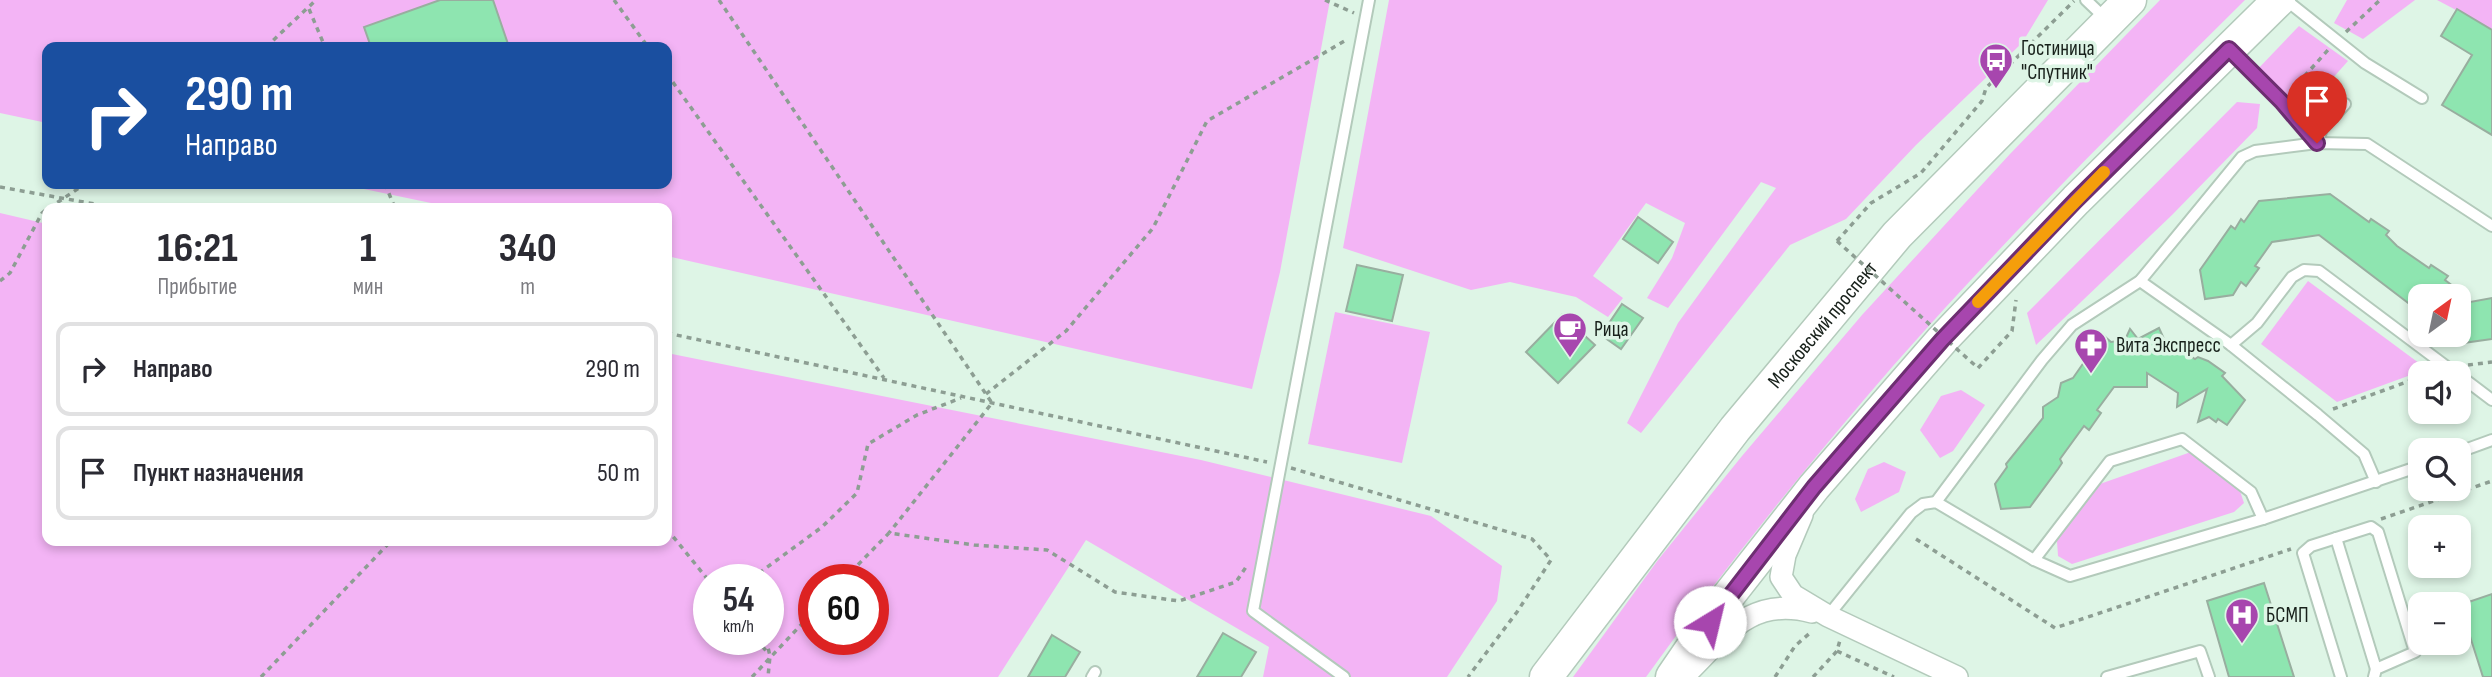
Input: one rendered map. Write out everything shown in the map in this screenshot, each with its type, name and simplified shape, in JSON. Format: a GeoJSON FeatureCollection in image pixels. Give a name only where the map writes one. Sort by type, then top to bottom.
{"type":"FeatureCollection","features":[{"type":"Feature","properties":{"kind":"main road"},"geometry":{"type":"LineString","coordinates":[[1672,677],[1722,604],[1814,487],[1944,338],[2076,200],[2279,0]]}},
{"type":"Feature","properties":{"kind":"main road","name":"Московский проспект"},"geometry":{"type":"LineString","coordinates":[[1546,677],[1735,429],[1897,235],[2120,11]]}},
{"type":"Feature","properties":{"kind":"street"},"geometry":{"type":"LineString","coordinates":[[1814,487],[1785,555],[1781,577],[1793,594],[1836,620],[1950,675]]}},
{"type":"Feature","properties":{"kind":"street"},"geometry":{"type":"LineString","coordinates":[[1684,677],[1738,623],[1755,614],[1792,607],[1836,620]]}},
{"type":"Feature","properties":{"kind":"lane"},"geometry":{"type":"LineString","coordinates":[[1343,677],[1253,611],[1369,0]]}},
{"type":"Feature","properties":{"kind":"lane"},"geometry":{"type":"LineString","coordinates":[[2086,0],[2120,11]]}},
{"type":"Feature","properties":{"kind":"lane"},"geometry":{"type":"LineString","coordinates":[[2286,0],[2365,63],[2423,98]]}},
{"type":"Feature","properties":{"kind":"lane"},"geometry":{"type":"LineString","coordinates":[[2229,49],[2282,102],[2317,143]]}},
{"type":"Feature","properties":{"kind":"lane"},"geometry":{"type":"LineString","coordinates":[[2317,143],[2322,129],[2346,104]]}},
{"type":"Feature","properties":{"kind":"lane"},"geometry":{"type":"LineString","coordinates":[[1936,502],[2042,360],[2072,326],[2140,281],[2242,157],[2255,151],[2317,143],[2367,144],[2492,226]]}},
{"type":"Feature","properties":{"kind":"lane"},"geometry":{"type":"LineString","coordinates":[[2231,345],[2257,323],[2292,277],[2304,270],[2319,271],[2440,361]]}},
{"type":"Feature","properties":{"kind":"lane"},"geometry":{"type":"LineString","coordinates":[[2140,281],[2231,345],[2364,454],[2376,482]]}},
{"type":"Feature","properties":{"kind":"lane"},"geometry":{"type":"LineString","coordinates":[[2471,384],[2492,400]]}},
{"type":"Feature","properties":{"kind":"lane"},"geometry":{"type":"LineString","coordinates":[[2034,561],[2110,461],[2182,439],[2251,492],[2263,519]]}},
{"type":"Feature","properties":{"kind":"lane"},"geometry":{"type":"LineString","coordinates":[[2471,448],[2492,440]]}},
{"type":"Feature","properties":{"kind":"lane"},"geometry":{"type":"LineString","coordinates":[[1836,620],[1911,513],[1923,504],[1936,502],[2034,561],[2070,576],[2263,519],[2408,470]]}},
{"type":"Feature","properties":{"kind":"lane"},"geometry":{"type":"LineString","coordinates":[[2336,538],[2375,673],[2414,652],[2378,532],[2371,527],[2336,538],[2311,546],[2303,553],[2341,677]]}},
{"type":"Feature","properties":{"kind":"lane"},"geometry":{"type":"LineString","coordinates":[[2107,677],[2200,651],[2209,677]]}},
{"type":"Feature","properties":{"kind":"path"},"geometry":{"type":"LineString","coordinates":[[272,42],[316,0]]}},
{"type":"Feature","properties":{"kind":"path"},"geometry":{"type":"LineString","coordinates":[[614,0],[644,42]]}},
{"type":"Feature","properties":{"kind":"path"},"geometry":{"type":"LineString","coordinates":[[719,0],[992,403]]}},
{"type":"Feature","properties":{"kind":"path"},"geometry":{"type":"LineString","coordinates":[[986,394],[1066,331],[1153,228],[1207,121],[1365,24],[1325,0]]}},
{"type":"Feature","properties":{"kind":"path"},"geometry":{"type":"LineString","coordinates":[[2023,292],[2014,302],[2012,331],[1978,368],[1837,241],[1871,203],[1921,173],[1983,100],[1986,88],[2076,0]]}},
{"type":"Feature","properties":{"kind":"path"},"geometry":{"type":"LineString","coordinates":[[309,9],[323,42]]}},
{"type":"Feature","properties":{"kind":"path"},"geometry":{"type":"LineString","coordinates":[[672,81],[886,380]]}},
{"type":"Feature","properties":{"kind":"path"},"geometry":{"type":"LineString","coordinates":[[0,187],[86,203]]}},
{"type":"Feature","properties":{"kind":"path"},"geometry":{"type":"LineString","coordinates":[[56,203],[77,189]]}},
{"type":"Feature","properties":{"kind":"path"},"geometry":{"type":"LineString","coordinates":[[0,281],[10,273],[42,213]]}},
{"type":"Feature","properties":{"kind":"path"},"geometry":{"type":"LineString","coordinates":[[672,334],[1280,464],[1532,538],[1550,560],[1517,612],[1468,677]]}},
{"type":"Feature","properties":{"kind":"path"},"geometry":{"type":"LineString","coordinates":[[2318,415],[2408,381]]}},
{"type":"Feature","properties":{"kind":"path"},"geometry":{"type":"LineString","coordinates":[[771,564],[822,527],[857,493],[868,444],[917,415],[963,397]]}},
{"type":"Feature","properties":{"kind":"path"},"geometry":{"type":"LineString","coordinates":[[860,564],[890,533],[992,403]]}},
{"type":"Feature","properties":{"kind":"path"},"geometry":{"type":"LineString","coordinates":[[2373,522],[2492,481]]}},
{"type":"Feature","properties":{"kind":"path"},"geometry":{"type":"LineString","coordinates":[[890,533],[974,545],[1047,550],[1115,592],[1179,601],[1236,582],[1265,540]]}},
{"type":"Feature","properties":{"kind":"path"},"geometry":{"type":"LineString","coordinates":[[672,535],[695,564]]}},
{"type":"Feature","properties":{"kind":"path"},"geometry":{"type":"LineString","coordinates":[[1916,539],[2055,628],[2294,548]]}},
{"type":"Feature","properties":{"kind":"path"},"geometry":{"type":"LineString","coordinates":[[261,677],[386,546]]}},
{"type":"Feature","properties":{"kind":"path"},"geometry":{"type":"LineString","coordinates":[[1813,677],[1837,651],[1836,620]]}},
{"type":"Feature","properties":{"kind":"path"},"geometry":{"type":"LineString","coordinates":[[1776,677],[1795,646],[1836,620]]}},
{"type":"Feature","properties":{"kind":"path"},"geometry":{"type":"LineString","coordinates":[[752,677],[798,627]]}},
{"type":"Feature","properties":{"kind":"path"},"geometry":{"type":"LineString","coordinates":[[1837,651],[1894,677]]}},
{"type":"Feature","properties":{"kind":"path"},"geometry":{"type":"LineString","coordinates":[[768,677],[770,656]]}},
{"type":"Feature","properties":{"kind":"shaded area"},"geometry":{"type":"Polygon","coordinates":[[[0,0],[1330,0],[1280,272],[1252,389],[672,257],[672,203],[431,203],[364,189],[672,189],[672,42],[42,42],[42,122],[0,113],[0,0]]]}},
{"type":"Feature","properties":{"kind":"shaded area"},"geometry":{"type":"Polygon","coordinates":[[[1389,0],[2048,0],[2022,43],[1916,145],[1846,219],[1790,245],[1641,433],[1627,423],[1678,323],[1776,188],[1761,182],[1668,308],[1647,298],[1672,258],[1685,223],[1646,203],[1593,276],[1623,298],[1608,317],[1576,297],[1510,282],[1471,290],[1343,248],[1389,0]]]}},
{"type":"Feature","properties":{"kind":"shaded area"},"geometry":{"type":"Polygon","coordinates":[[[2160,0],[2245,0],[2022,226],[1893,366],[1766,519],[1646,677],[1573,677],[1658,560],[1862,315],[2010,154],[2160,0]]]}},
{"type":"Feature","properties":{"kind":"shaded area"},"geometry":{"type":"Polygon","coordinates":[[[2347,0],[2415,0],[2363,39],[2334,23],[2347,0]]]}},
{"type":"Feature","properties":{"kind":"shaded area"},"geometry":{"type":"Polygon","coordinates":[[[2437,0],[2492,0],[2492,29],[2437,0]]]}},
{"type":"Feature","properties":{"kind":"shaded area"},"geometry":{"type":"Polygon","coordinates":[[[2299,26],[2348,61],[2299,116],[2255,72],[2299,26]]]}},
{"type":"Feature","properties":{"kind":"shaded area"},"geometry":{"type":"Polygon","coordinates":[[[2237,102],[2260,104],[2257,128],[2172,215],[2036,345],[2027,313],[2237,102]]]}},
{"type":"Feature","properties":{"kind":"shaded area"},"geometry":{"type":"Polygon","coordinates":[[[0,213],[42,223],[42,546],[672,546],[672,354],[1201,460],[1431,516],[1502,566],[1497,601],[1447,677],[1263,677],[1269,647],[1086,540],[998,677],[0,677],[0,213]]]}},
{"type":"Feature","properties":{"kind":"shaded area"},"geometry":{"type":"Polygon","coordinates":[[[2308,281],[2416,361],[2408,361],[2408,376],[2337,402],[2261,344],[2308,281]]]}},
{"type":"Feature","properties":{"kind":"shaded area"},"geometry":{"type":"Polygon","coordinates":[[[1335,312],[1430,332],[1402,463],[1308,444],[1335,312]]]}},
{"type":"Feature","properties":{"kind":"shaded area"},"geometry":{"type":"Polygon","coordinates":[[[1961,390],[1985,405],[1953,451],[1940,458],[1920,430],[1941,396],[1961,390]]]}},
{"type":"Feature","properties":{"kind":"shaded area"},"geometry":{"type":"Polygon","coordinates":[[[2191,452],[2240,491],[2244,503],[2234,512],[2072,564],[2058,556],[2057,541],[2097,485],[2191,452]]]}},
{"type":"Feature","properties":{"kind":"shaded area"},"geometry":{"type":"Polygon","coordinates":[[[1884,462],[1906,472],[1899,492],[1861,512],[1855,499],[1868,469],[1884,462]]]}},
{"type":"Feature","properties":{"kind":"building"},"geometry":{"type":"Polygon","coordinates":[[[440,0],[493,0],[507,42],[369,42],[364,27],[440,0]]]}},
{"type":"Feature","properties":{"kind":"building"},"geometry":{"type":"Polygon","coordinates":[[[2457,9],[2492,30],[2492,135],[2442,105],[2472,55],[2441,36],[2457,9]]]}},
{"type":"Feature","properties":{"kind":"building"},"geometry":{"type":"Polygon","coordinates":[[[2330,194],[2369,222],[2371,219],[2389,231],[2386,235],[2397,246],[2429,268],[2431,265],[2448,276],[2445,280],[2450,284],[2408,284],[2408,303],[2319,235],[2272,242],[2255,266],[2259,268],[2246,286],[2241,282],[2233,295],[2205,299],[2200,270],[2231,226],[2235,229],[2241,219],[2244,222],[2259,201],[2330,194]]]}},
{"type":"Feature","properties":{"kind":"building"},"geometry":{"type":"Polygon","coordinates":[[[1638,217],[1673,242],[1658,263],[1623,239],[1638,217]]]}},
{"type":"Feature","properties":{"kind":"building"},"geometry":{"type":"Polygon","coordinates":[[[1357,265],[1403,275],[1392,321],[1346,311],[1357,265]]]}},
{"type":"Feature","properties":{"kind":"building"},"geometry":{"type":"Polygon","coordinates":[[[2492,298],[2492,339],[2471,342],[2471,302],[2492,298]]]}},
{"type":"Feature","properties":{"kind":"building"},"geometry":{"type":"Polygon","coordinates":[[[1622,304],[1643,318],[1621,349],[1601,335],[1622,304]]]}},
{"type":"Feature","properties":{"kind":"building"},"geometry":{"type":"Polygon","coordinates":[[[1562,315],[1595,345],[1558,383],[1526,352],[1562,315]]]}},
{"type":"Feature","properties":{"kind":"building"},"geometry":{"type":"Polygon","coordinates":[[[2159,328],[2164,339],[2195,359],[2198,357],[2208,361],[2225,373],[2222,376],[2245,400],[2227,425],[2209,417],[2198,422],[2207,389],[2177,407],[2178,393],[2147,373],[2147,387],[2114,387],[2097,410],[2101,413],[2089,430],[2084,426],[2060,459],[2062,463],[2058,469],[2030,507],[2001,509],[1995,484],[2007,467],[2006,464],[2043,418],[2043,407],[2058,397],[2061,383],[2073,378],[2103,335],[2111,342],[2125,340],[2130,329],[2138,339],[2159,328]]]}},
{"type":"Feature","properties":{"kind":"building"},"geometry":{"type":"Polygon","coordinates":[[[2264,583],[2294,677],[2229,677],[2207,601],[2264,583]]]}},
{"type":"Feature","properties":{"kind":"building"},"geometry":{"type":"Polygon","coordinates":[[[2492,594],[2492,677],[2483,677],[2471,639],[2471,601],[2492,594]]]}},
{"type":"Feature","properties":{"kind":"building"},"geometry":{"type":"Polygon","coordinates":[[[1223,633],[1256,652],[1241,677],[1197,677],[1223,633]]]}},
{"type":"Feature","properties":{"kind":"building"},"geometry":{"type":"Polygon","coordinates":[[[1052,635],[1080,652],[1065,677],[1028,677],[1052,635]]]}},
{"type":"Feature","properties":{"kind":"slow traffic"},"geometry":{"type":"LineString","coordinates":[[1978,302],[2104,172]]}},
{"type":"Feature","properties":{"kind":"place","name":"Гостиница \"Спутник\""},"geometry":{"type":"Point","coordinates":[1996,90]}},
{"type":"Feature","properties":{"kind":"place","name":"Рица"},"geometry":{"type":"Point","coordinates":[1570,359]}},
{"type":"Feature","properties":{"kind":"place","name":"Вита Экспресс"},"geometry":{"type":"Point","coordinates":[2091,375]}},
{"type":"Feature","properties":{"kind":"place","name":"БСМП"},"geometry":{"type":"Point","coordinates":[2242,645]}},
{"type":"Feature","properties":{"kind":"route"},"geometry":{"type":"LineString","coordinates":[[1710,622],[1814,487],[1942,340],[2076,200],[2229,49],[2282,102],[2317,143]]}}]}
